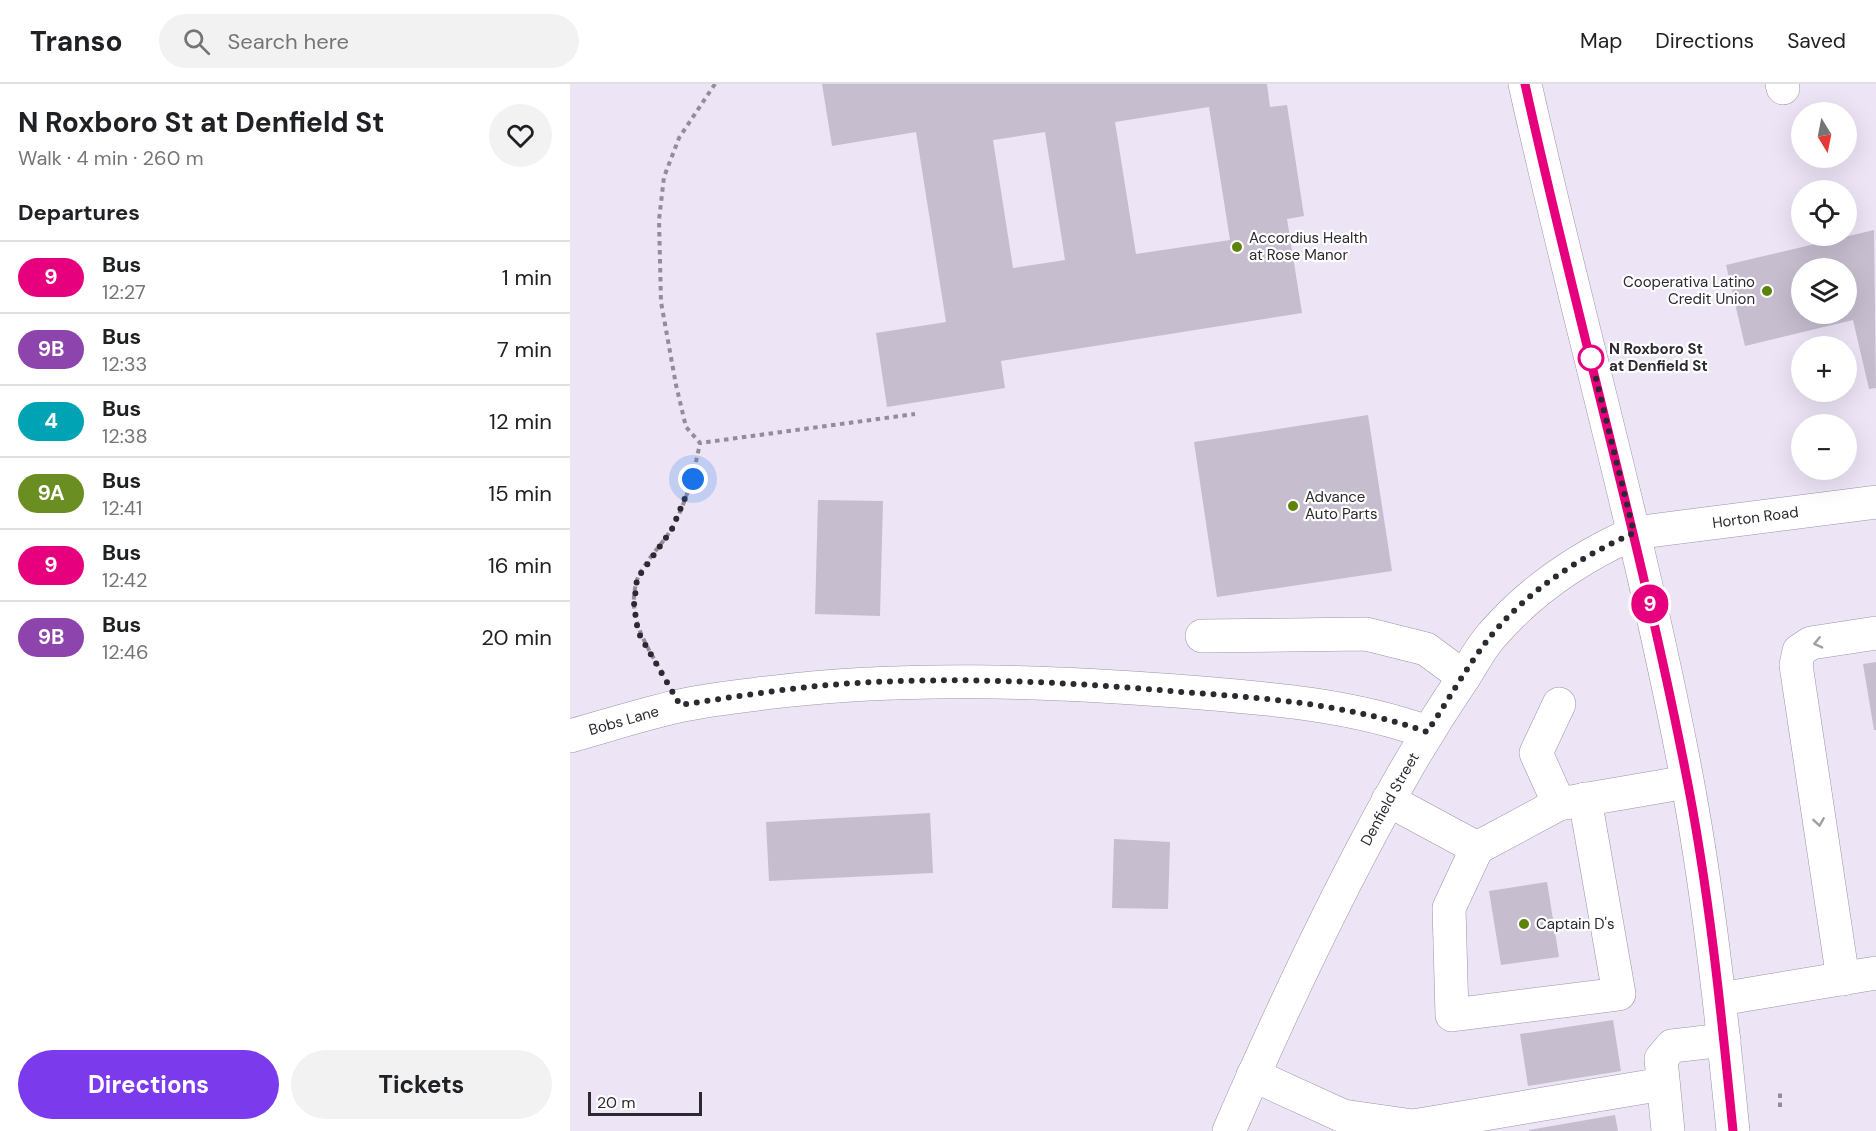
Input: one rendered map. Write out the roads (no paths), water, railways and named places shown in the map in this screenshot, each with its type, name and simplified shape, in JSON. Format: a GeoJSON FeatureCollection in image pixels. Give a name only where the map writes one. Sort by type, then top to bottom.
{"type":"FeatureCollection","features":[{"type":"Feature","properties":{"kind":"street"},"geometry":{"type":"LineString","coordinates":[[1525,84],[1634,533],[1688,782],[1720,999],[1733,1131]]}},
{"type":"Feature","properties":{"kind":"street","name":"Horton Road"},"geometry":{"type":"LineString","coordinates":[[1634,533],[1876,502]]}},
{"type":"Feature","properties":{"kind":"street","name":"Denfield Street"},"geometry":{"type":"LineString","coordinates":[[1229,1131],[1283,1006],[1353,863],[1427,732],[1490,637],[1542,588],[1572,565],[1634,533]]}},
{"type":"Feature","properties":{"kind":"street"},"geometry":{"type":"LineString","coordinates":[[1843,979],[1796,665],[1799,651],[1811,643],[1876,633]]}},
{"type":"Feature","properties":{"kind":"street"},"geometry":{"type":"LineString","coordinates":[[1202,636],[1366,634],[1426,650],[1464,677]]}},
{"type":"Feature","properties":{"kind":"street","name":"Bobs Lane"},"geometry":{"type":"LineString","coordinates":[[570,736],[680,705],[841,684],[975,682],[1113,686],[1296,701],[1389,718],[1427,732]]}},
{"type":"Feature","properties":{"kind":"street"},"geometry":{"type":"LineString","coordinates":[[1558,704],[1536,753],[1572,802],[1619,994],[1452,1014],[1449,909],[1477,849],[1572,802],[1688,782]]}},
{"type":"Feature","properties":{"kind":"street"},"geometry":{"type":"LineString","coordinates":[[1388,800],[1477,849]]}},
{"type":"Feature","properties":{"kind":"street"},"geometry":{"type":"LineString","coordinates":[[1720,999],[1876,973]]}},
{"type":"Feature","properties":{"kind":"street"},"geometry":{"type":"LineString","coordinates":[[1668,1131],[1661,1059],[1672,1046],[1724,1040]]}},
{"type":"Feature","properties":{"kind":"street"},"geometry":{"type":"LineString","coordinates":[[1253,1075],[1342,1116],[1413,1126],[1663,1084]]}},
{"type":"Feature","properties":{"kind":"place","name":"Accordius Health at Rose Manor"},"geometry":{"type":"Point","coordinates":[1237,247]}},
{"type":"Feature","properties":{"kind":"place","name":"Cooperativa Latino Credit Union"},"geometry":{"type":"Point","coordinates":[1767,291]}},
{"type":"Feature","properties":{"kind":"place","name":"N Roxboro St at Denfield St"},"geometry":{"type":"Point","coordinates":[1591,358]}},
{"type":"Feature","properties":{"kind":"place","name":"Advance Auto Parts"},"geometry":{"type":"Point","coordinates":[1293,506]}},
{"type":"Feature","properties":{"kind":"place","name":"Captain D's"},"geometry":{"type":"Point","coordinates":[1524,924]}}]}
